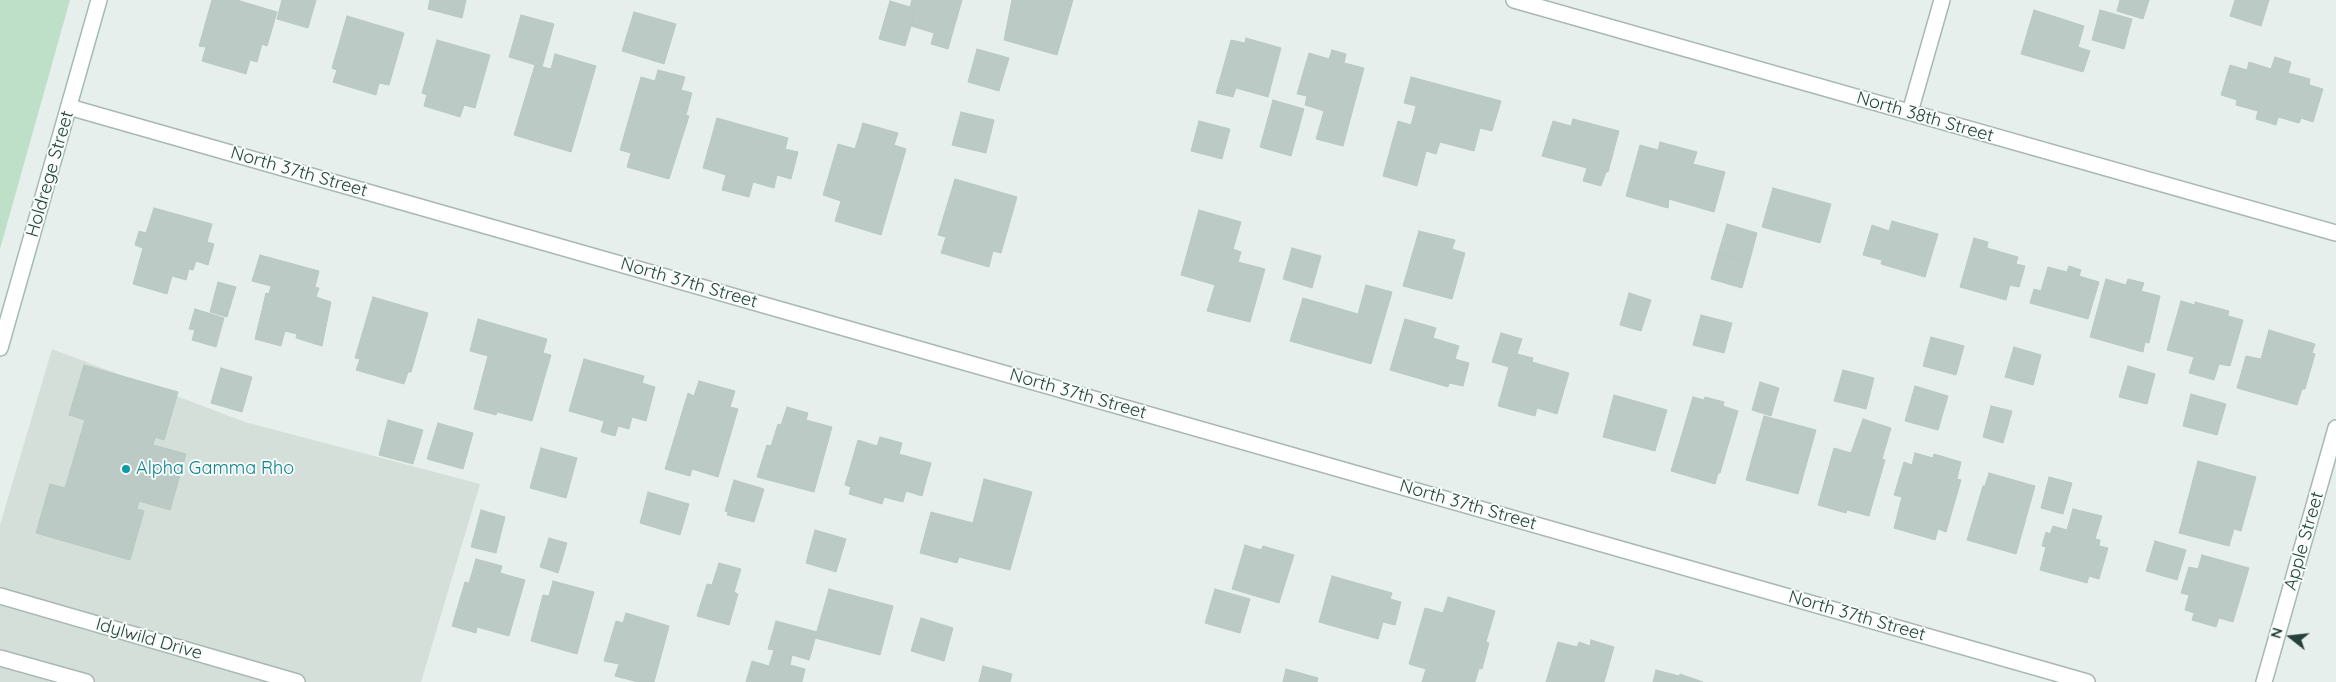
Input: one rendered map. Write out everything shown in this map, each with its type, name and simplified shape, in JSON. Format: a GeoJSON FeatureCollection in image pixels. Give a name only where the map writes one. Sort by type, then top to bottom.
{"type":"FeatureCollection","features":[{"type":"Feature","properties":{"kind":"street","name":"Holdrege Street"},"geometry":{"type":"LineString","coordinates":[[0,348],[99,0]]}},
{"type":"Feature","properties":{"kind":"street","name":"North 38th Street"},"geometry":{"type":"LineString","coordinates":[[1514,0],[2336,233]]}},
{"type":"Feature","properties":{"kind":"street"},"geometry":{"type":"LineString","coordinates":[[1910,112],[1942,0]]}},
{"type":"Feature","properties":{"kind":"street","name":"North 37th Street"},"geometry":{"type":"LineString","coordinates":[[69,107],[2087,682]]}},
{"type":"Feature","properties":{"kind":"street","name":"Apple Street"},"geometry":{"type":"LineString","coordinates":[[2264,682],[2336,428]]}},
{"type":"Feature","properties":{"kind":"street","name":"Idylwild Drive"},"geometry":{"type":"LineString","coordinates":[[0,596],[297,682]]}},
{"type":"Feature","properties":{"kind":"street"},"geometry":{"type":"LineString","coordinates":[[0,658],[86,682]]}},
{"type":"Feature","properties":{"kind":"shaded area"},"geometry":{"type":"Polygon","coordinates":[[[52,349],[245,422],[480,484],[421,682],[0,682],[0,525],[52,349]]]}},
{"type":"Feature","properties":{"kind":"green space"},"geometry":{"type":"Polygon","coordinates":[[[0,0],[70,0],[0,249],[0,0]]]}},
{"type":"Feature","properties":{"kind":"building"},"geometry":{"type":"Polygon","coordinates":[[[212,0],[237,0],[277,12],[267,46],[262,44],[257,62],[250,60],[246,74],[202,61],[206,47],[199,46],[212,0]]]}},
{"type":"Feature","properties":{"kind":"building"},"geometry":{"type":"Polygon","coordinates":[[[282,0],[316,0],[308,28],[277,19],[282,0]]]}},
{"type":"Feature","properties":{"kind":"building"},"geometry":{"type":"Polygon","coordinates":[[[430,0],[466,0],[462,18],[428,9],[430,0]]]}},
{"type":"Feature","properties":{"kind":"building"},"geometry":{"type":"Polygon","coordinates":[[[912,0],[962,0],[948,49],[931,44],[934,33],[911,26],[915,12],[909,10],[912,0]]]}},
{"type":"Feature","properties":{"kind":"building"},"geometry":{"type":"Polygon","coordinates":[[[1012,0],[1073,0],[1057,55],[1004,40],[1012,0]]]}},
{"type":"Feature","properties":{"kind":"building"},"geometry":{"type":"Polygon","coordinates":[[[2120,0],[2149,0],[2143,19],[2117,11],[2120,0]]]}},
{"type":"Feature","properties":{"kind":"building"},"geometry":{"type":"Polygon","coordinates":[[[2235,0],[2269,0],[2261,26],[2230,16],[2235,0]]]}},
{"type":"Feature","properties":{"kind":"building"},"geometry":{"type":"Polygon","coordinates":[[[890,1],[910,7],[909,10],[915,12],[905,46],[879,39],[890,1]]]}},
{"type":"Feature","properties":{"kind":"building"},"geometry":{"type":"Polygon","coordinates":[[[2034,10],[2084,26],[2078,47],[2090,51],[2083,72],[2021,54],[2034,10]]]}},
{"type":"Feature","properties":{"kind":"building"},"geometry":{"type":"Polygon","coordinates":[[[2100,10],[2132,19],[2124,49],[2092,40],[2100,10]]]}},
{"type":"Feature","properties":{"kind":"building"},"geometry":{"type":"Polygon","coordinates":[[[634,12],[676,24],[664,64],[622,51],[634,12]]]}},
{"type":"Feature","properties":{"kind":"building"},"geometry":{"type":"Polygon","coordinates":[[[521,15],[554,24],[542,67],[509,57],[521,15]]]}},
{"type":"Feature","properties":{"kind":"building"},"geometry":{"type":"Polygon","coordinates":[[[347,16],[404,33],[389,85],[379,83],[376,95],[333,82],[337,70],[332,68],[347,16]]]}},
{"type":"Feature","properties":{"kind":"building"},"geometry":{"type":"Polygon","coordinates":[[[1246,38],[1281,48],[1268,97],[1236,88],[1233,97],[1216,93],[1231,40],[1245,43],[1246,38]]]}},
{"type":"Feature","properties":{"kind":"building"},"geometry":{"type":"Polygon","coordinates":[[[437,40],[490,55],[475,108],[464,105],[460,117],[424,106],[427,95],[422,93],[437,40]]]}},
{"type":"Feature","properties":{"kind":"building"},"geometry":{"type":"Polygon","coordinates":[[[977,49],[1009,58],[999,91],[968,82],[977,49]]]}},
{"type":"Feature","properties":{"kind":"building"},"geometry":{"type":"Polygon","coordinates":[[[1332,50],[1346,54],[1344,63],[1364,68],[1343,146],[1316,139],[1324,111],[1305,105],[1307,96],[1297,94],[1309,53],[1329,59],[1332,50]]]}},
{"type":"Feature","properties":{"kind":"building"},"geometry":{"type":"Polygon","coordinates":[[[555,54],[596,66],[571,152],[514,135],[535,65],[551,69],[555,54]]]}},
{"type":"Feature","properties":{"kind":"building"},"geometry":{"type":"Polygon","coordinates":[[[2275,57],[2291,62],[2288,73],[2310,79],[2309,85],[2323,89],[2313,122],[2301,118],[2299,123],[2278,117],[2276,125],[2256,119],[2258,111],[2236,105],[2237,100],[2221,95],[2230,65],[2247,70],[2249,62],[2271,69],[2275,57]]]}},
{"type":"Feature","properties":{"kind":"building"},"geometry":{"type":"Polygon","coordinates":[[[658,70],[685,77],[681,90],[692,93],[686,115],[689,116],[669,179],[627,167],[631,153],[620,150],[641,77],[655,81],[658,70]]]}},
{"type":"Feature","properties":{"kind":"building"},"geometry":{"type":"Polygon","coordinates":[[[1411,77],[1501,101],[1492,131],[1480,128],[1474,151],[1440,142],[1436,154],[1426,151],[1417,186],[1383,176],[1398,121],[1411,125],[1416,106],[1404,103],[1411,77]]]}},
{"type":"Feature","properties":{"kind":"building"},"geometry":{"type":"Polygon","coordinates":[[[1273,100],[1304,109],[1291,156],[1260,147],[1273,100]]]}},
{"type":"Feature","properties":{"kind":"building"},"geometry":{"type":"Polygon","coordinates":[[[961,112],[994,120],[986,153],[952,145],[961,112]]]}},
{"type":"Feature","properties":{"kind":"building"},"geometry":{"type":"Polygon","coordinates":[[[717,118],[788,138],[785,149],[798,152],[791,179],[777,175],[774,188],[753,182],[749,197],[722,190],[726,175],[703,168],[717,118]]]}},
{"type":"Feature","properties":{"kind":"building"},"geometry":{"type":"Polygon","coordinates":[[[1573,119],[1619,131],[1608,172],[1606,172],[1601,186],[1583,181],[1587,168],[1542,156],[1553,121],[1571,126],[1573,119]]]}},
{"type":"Feature","properties":{"kind":"building"},"geometry":{"type":"Polygon","coordinates":[[[1199,121],[1230,129],[1222,159],[1191,151],[1199,121]]]}},
{"type":"Feature","properties":{"kind":"building"},"geometry":{"type":"Polygon","coordinates":[[[863,123],[898,133],[894,145],[906,149],[881,235],[835,221],[841,201],[823,195],[838,144],[855,149],[863,123]]]}},
{"type":"Feature","properties":{"kind":"building"},"geometry":{"type":"Polygon","coordinates":[[[1660,142],[1697,152],[1693,164],[1725,172],[1714,212],[1669,199],[1668,208],[1626,196],[1640,145],[1658,150],[1660,142]]]}},
{"type":"Feature","properties":{"kind":"building"},"geometry":{"type":"Polygon","coordinates":[[[955,179],[1017,197],[1001,253],[993,251],[989,267],[941,253],[946,237],[938,235],[955,179]]]}},
{"type":"Feature","properties":{"kind":"building"},"geometry":{"type":"Polygon","coordinates":[[[1773,188],[1831,204],[1820,243],[1762,227],[1773,188]]]}},
{"type":"Feature","properties":{"kind":"building"},"geometry":{"type":"Polygon","coordinates":[[[154,208],[212,224],[207,242],[214,244],[208,265],[196,261],[193,270],[189,269],[186,280],[172,276],[167,294],[133,284],[143,248],[135,245],[139,231],[146,233],[154,208]]]}},
{"type":"Feature","properties":{"kind":"building"},"geometry":{"type":"Polygon","coordinates":[[[1199,210],[1241,222],[1233,249],[1241,252],[1238,262],[1265,269],[1250,322],[1207,311],[1215,285],[1181,275],[1199,210]]]}},
{"type":"Feature","properties":{"kind":"building"},"geometry":{"type":"Polygon","coordinates":[[[1892,221],[1938,234],[1925,277],[1881,264],[1882,260],[1863,255],[1872,225],[1889,231],[1892,221]]]}},
{"type":"Feature","properties":{"kind":"building"},"geometry":{"type":"Polygon","coordinates":[[[1727,224],[1757,233],[1749,263],[1718,254],[1727,224]]]}},
{"type":"Feature","properties":{"kind":"building"},"geometry":{"type":"Polygon","coordinates":[[[1419,231],[1455,240],[1452,249],[1465,253],[1452,299],[1403,286],[1419,231]]]}},
{"type":"Feature","properties":{"kind":"building"},"geometry":{"type":"Polygon","coordinates":[[[1974,238],[1988,242],[1987,248],[2018,257],[2016,264],[2025,266],[2019,287],[2010,285],[2006,300],[1960,287],[1974,238]]]}},
{"type":"Feature","properties":{"kind":"building"},"geometry":{"type":"Polygon","coordinates":[[[1292,248],[1321,256],[1312,288],[1283,279],[1292,248]]]}},
{"type":"Feature","properties":{"kind":"building"},"geometry":{"type":"Polygon","coordinates":[[[1718,254],[1749,263],[1742,288],[1711,279],[1718,254]]]}},
{"type":"Feature","properties":{"kind":"building"},"geometry":{"type":"Polygon","coordinates":[[[260,255],[319,271],[315,287],[319,288],[316,297],[331,302],[322,346],[296,338],[297,334],[285,331],[281,346],[255,339],[266,293],[269,294],[271,286],[252,281],[260,255]]]}},
{"type":"Feature","properties":{"kind":"building"},"geometry":{"type":"Polygon","coordinates":[[[2069,266],[2081,270],[2079,276],[2099,282],[2088,319],[2030,303],[2034,289],[2041,291],[2048,267],[2067,272],[2069,266]]]}},
{"type":"Feature","properties":{"kind":"building"},"geometry":{"type":"Polygon","coordinates":[[[2106,279],[2126,285],[2128,279],[2144,283],[2141,291],[2160,296],[2149,343],[2145,342],[2143,352],[2090,337],[2106,279]]]}},
{"type":"Feature","properties":{"kind":"building"},"geometry":{"type":"Polygon","coordinates":[[[218,282],[236,287],[227,317],[210,312],[218,282]]]}},
{"type":"Feature","properties":{"kind":"building"},"geometry":{"type":"Polygon","coordinates":[[[1366,285],[1392,292],[1371,364],[1290,341],[1303,298],[1358,314],[1366,285]]]}},
{"type":"Feature","properties":{"kind":"building"},"geometry":{"type":"Polygon","coordinates":[[[1629,293],[1651,300],[1641,331],[1620,325],[1629,293]]]}},
{"type":"Feature","properties":{"kind":"building"},"geometry":{"type":"Polygon","coordinates":[[[373,297],[428,313],[411,372],[408,372],[404,384],[356,370],[360,359],[355,358],[373,297]]]}},
{"type":"Feature","properties":{"kind":"building"},"geometry":{"type":"Polygon","coordinates":[[[2181,301],[2195,305],[2195,302],[2229,311],[2228,316],[2243,320],[2230,366],[2219,364],[2214,380],[2189,373],[2194,357],[2167,350],[2181,301]]]}},
{"type":"Feature","properties":{"kind":"building"},"geometry":{"type":"Polygon","coordinates":[[[195,309],[224,318],[216,347],[192,340],[195,330],[189,329],[195,309]]]}},
{"type":"Feature","properties":{"kind":"building"},"geometry":{"type":"Polygon","coordinates":[[[1701,315],[1732,323],[1724,353],[1693,345],[1701,315]]]}},
{"type":"Feature","properties":{"kind":"building"},"geometry":{"type":"Polygon","coordinates":[[[478,319],[547,339],[543,353],[551,355],[532,421],[497,412],[496,415],[474,409],[488,356],[470,351],[478,319]]]}},
{"type":"Feature","properties":{"kind":"building"},"geometry":{"type":"Polygon","coordinates":[[[1405,319],[1436,328],[1433,338],[1459,346],[1455,359],[1469,363],[1463,386],[1449,383],[1448,387],[1390,370],[1405,319]]]}},
{"type":"Feature","properties":{"kind":"building"},"geometry":{"type":"Polygon","coordinates":[[[2269,330],[2315,344],[2312,353],[2315,354],[2305,389],[2302,389],[2297,405],[2237,388],[2246,356],[2261,359],[2269,330]]]}},
{"type":"Feature","properties":{"kind":"building"},"geometry":{"type":"Polygon","coordinates":[[[1501,333],[1522,339],[1517,354],[1533,358],[1532,362],[1569,373],[1557,414],[1537,408],[1535,416],[1498,406],[1509,367],[1492,362],[1501,333]]]}},
{"type":"Feature","properties":{"kind":"building"},"geometry":{"type":"Polygon","coordinates":[[[1931,337],[1964,346],[1956,375],[1923,366],[1931,337]]]}},
{"type":"Feature","properties":{"kind":"building"},"geometry":{"type":"Polygon","coordinates":[[[2014,347],[2041,355],[2033,385],[2005,377],[2014,347]]]}},
{"type":"Feature","properties":{"kind":"building"},"geometry":{"type":"Polygon","coordinates":[[[584,359],[644,376],[642,383],[655,387],[646,421],[632,417],[629,429],[618,426],[615,436],[601,432],[604,421],[569,411],[584,359]]]}},
{"type":"Feature","properties":{"kind":"building","name":"Alpha Gamma Rho"},"geometry":{"type":"Polygon","coordinates":[[[84,365],[178,392],[164,440],[155,437],[153,445],[186,454],[170,510],[139,501],[137,509],[144,511],[130,560],[36,533],[50,484],[65,488],[85,420],[69,415],[84,365]]]}},
{"type":"Feature","properties":{"kind":"building"},"geometry":{"type":"Polygon","coordinates":[[[2128,366],[2155,374],[2147,404],[2119,397],[2128,366]]]}},
{"type":"Feature","properties":{"kind":"building"},"geometry":{"type":"Polygon","coordinates":[[[221,368],[252,377],[242,412],[211,403],[221,368]]]}},
{"type":"Feature","properties":{"kind":"building"},"geometry":{"type":"Polygon","coordinates":[[[1843,370],[1874,378],[1866,409],[1834,401],[1843,370]]]}},
{"type":"Feature","properties":{"kind":"building"},"geometry":{"type":"Polygon","coordinates":[[[699,381],[735,391],[730,407],[738,409],[718,477],[692,469],[690,476],[665,469],[688,393],[694,396],[699,381]]]}},
{"type":"Feature","properties":{"kind":"building"},"geometry":{"type":"Polygon","coordinates":[[[1760,382],[1779,388],[1771,416],[1752,410],[1760,382]]]}},
{"type":"Feature","properties":{"kind":"building"},"geometry":{"type":"Polygon","coordinates":[[[1915,386],[1948,396],[1938,430],[1905,421],[1915,386]]]}},
{"type":"Feature","properties":{"kind":"building"},"geometry":{"type":"Polygon","coordinates":[[[2191,394],[2226,404],[2217,435],[2183,426],[2191,394]]]}},
{"type":"Feature","properties":{"kind":"building"},"geometry":{"type":"Polygon","coordinates":[[[1614,395],[1667,410],[1655,451],[1603,437],[1614,395]]]}},
{"type":"Feature","properties":{"kind":"building"},"geometry":{"type":"Polygon","coordinates":[[[1693,397],[1704,400],[1705,397],[1724,402],[1723,406],[1738,411],[1715,484],[1671,471],[1693,397]]]}},
{"type":"Feature","properties":{"kind":"building"},"geometry":{"type":"Polygon","coordinates":[[[1991,406],[2012,411],[2003,443],[1983,437],[1991,406]]]}},
{"type":"Feature","properties":{"kind":"building"},"geometry":{"type":"Polygon","coordinates":[[[787,407],[808,413],[806,420],[832,427],[814,492],[757,477],[767,445],[771,446],[778,424],[781,425],[787,407]]]}},
{"type":"Feature","properties":{"kind":"building"},"geometry":{"type":"Polygon","coordinates":[[[1764,416],[1816,430],[1798,494],[1746,480],[1764,416]]]}},
{"type":"Feature","properties":{"kind":"building"},"geometry":{"type":"Polygon","coordinates":[[[1863,419],[1891,428],[1882,459],[1885,460],[1869,516],[1847,510],[1846,513],[1818,505],[1834,448],[1851,453],[1863,419]]]}},
{"type":"Feature","properties":{"kind":"building"},"geometry":{"type":"Polygon","coordinates":[[[388,420],[423,430],[413,464],[379,455],[388,420]]]}},
{"type":"Feature","properties":{"kind":"building"},"geometry":{"type":"Polygon","coordinates":[[[438,423],[473,433],[463,469],[427,459],[438,423]]]}},
{"type":"Feature","properties":{"kind":"building"},"geometry":{"type":"Polygon","coordinates":[[[880,437],[902,443],[899,454],[931,463],[922,496],[906,491],[903,502],[884,497],[882,504],[849,494],[851,487],[845,485],[858,440],[877,446],[880,437]]]}},
{"type":"Feature","properties":{"kind":"building"},"geometry":{"type":"Polygon","coordinates":[[[541,448],[577,458],[566,498],[530,488],[541,448]]]}},
{"type":"Feature","properties":{"kind":"building"},"geometry":{"type":"Polygon","coordinates":[[[1915,453],[1933,458],[1934,454],[1961,462],[1957,479],[1961,480],[1946,532],[1938,529],[1935,540],[1894,528],[1902,497],[1894,495],[1904,462],[1912,465],[1915,453]]]}},
{"type":"Feature","properties":{"kind":"building"},"geometry":{"type":"Polygon","coordinates":[[[2198,461],[2256,477],[2241,531],[2234,529],[2229,546],[2179,533],[2198,461]]]}},
{"type":"Feature","properties":{"kind":"building"},"geometry":{"type":"Polygon","coordinates":[[[1989,473],[2035,486],[2016,554],[1967,540],[1983,486],[1985,486],[1989,473]]]}},
{"type":"Feature","properties":{"kind":"building"},"geometry":{"type":"Polygon","coordinates":[[[2049,477],[2072,483],[2063,514],[2041,508],[2049,477]]]}},
{"type":"Feature","properties":{"kind":"building"},"geometry":{"type":"Polygon","coordinates":[[[984,479],[1032,492],[1010,570],[959,557],[957,563],[920,553],[931,512],[973,523],[984,479]]]}},
{"type":"Feature","properties":{"kind":"building"},"geometry":{"type":"Polygon","coordinates":[[[734,480],[764,489],[754,522],[727,515],[728,512],[725,511],[734,480]]]}},
{"type":"Feature","properties":{"kind":"building"},"geometry":{"type":"Polygon","coordinates":[[[648,492],[689,504],[680,535],[640,523],[648,492]]]}},
{"type":"Feature","properties":{"kind":"building"},"geometry":{"type":"Polygon","coordinates":[[[2073,509],[2102,516],[2095,539],[2100,540],[2099,546],[2108,548],[2099,579],[2089,576],[2087,583],[2040,570],[2046,547],[2042,546],[2046,532],[2050,534],[2053,526],[2067,530],[2073,509]]]}},
{"type":"Feature","properties":{"kind":"building"},"geometry":{"type":"Polygon","coordinates":[[[481,510],[505,517],[496,553],[471,547],[481,510]]]}},
{"type":"Feature","properties":{"kind":"building"},"geometry":{"type":"Polygon","coordinates":[[[815,530],[846,539],[836,572],[806,563],[815,530]]]}},
{"type":"Feature","properties":{"kind":"building"},"geometry":{"type":"Polygon","coordinates":[[[549,538],[567,543],[558,573],[540,567],[549,538]]]}},
{"type":"Feature","properties":{"kind":"building"},"geometry":{"type":"Polygon","coordinates":[[[2155,541],[2186,550],[2177,580],[2146,571],[2155,541]]]}},
{"type":"Feature","properties":{"kind":"building"},"geometry":{"type":"Polygon","coordinates":[[[1245,545],[1261,550],[1263,546],[1294,555],[1279,603],[1232,589],[1245,545]]]}},
{"type":"Feature","properties":{"kind":"building"},"geometry":{"type":"Polygon","coordinates":[[[2202,555],[2249,568],[2233,622],[2219,618],[2216,627],[2192,620],[2194,613],[2185,610],[2189,595],[2181,593],[2189,567],[2198,569],[2202,555]]]}},
{"type":"Feature","properties":{"kind":"building"},"geometry":{"type":"Polygon","coordinates":[[[476,559],[502,566],[500,573],[525,580],[509,636],[477,627],[476,633],[452,626],[465,582],[469,583],[476,559]]]}},
{"type":"Feature","properties":{"kind":"building"},"geometry":{"type":"Polygon","coordinates":[[[719,563],[741,569],[734,592],[738,594],[729,625],[697,616],[707,584],[712,585],[719,563]]]}},
{"type":"Feature","properties":{"kind":"building"},"geometry":{"type":"Polygon","coordinates":[[[1332,576],[1392,593],[1390,599],[1401,602],[1395,625],[1383,622],[1378,639],[1319,622],[1332,576]]]}},
{"type":"Feature","properties":{"kind":"building"},"geometry":{"type":"Polygon","coordinates":[[[553,581],[594,592],[577,654],[531,641],[543,595],[549,596],[553,581]]]}},
{"type":"Feature","properties":{"kind":"building"},"geometry":{"type":"Polygon","coordinates":[[[829,589],[893,606],[880,655],[815,638],[829,589]]]}},
{"type":"Feature","properties":{"kind":"building"},"geometry":{"type":"Polygon","coordinates":[[[1215,589],[1250,599],[1240,633],[1205,623],[1215,589]]]}},
{"type":"Feature","properties":{"kind":"building"},"geometry":{"type":"Polygon","coordinates":[[[1448,597],[1495,611],[1486,642],[1489,643],[1482,669],[1479,668],[1475,682],[1422,682],[1426,669],[1409,664],[1425,608],[1443,613],[1448,597]]]}},
{"type":"Feature","properties":{"kind":"building"},"geometry":{"type":"Polygon","coordinates":[[[626,613],[669,626],[654,682],[638,682],[615,676],[619,664],[604,661],[616,621],[623,623],[626,613]]]}},
{"type":"Feature","properties":{"kind":"building"},"geometry":{"type":"Polygon","coordinates":[[[921,618],[953,628],[944,661],[911,651],[921,618]]]}},
{"type":"Feature","properties":{"kind":"building"},"geometry":{"type":"Polygon","coordinates":[[[776,621],[817,632],[809,660],[792,655],[790,665],[805,669],[802,682],[746,682],[752,661],[769,666],[774,650],[768,649],[776,621]]]}},
{"type":"Feature","properties":{"kind":"building"},"geometry":{"type":"Polygon","coordinates":[[[1591,640],[1614,647],[1604,682],[1546,682],[1558,642],[1577,647],[1579,642],[1590,646],[1591,640]]]}},
{"type":"Feature","properties":{"kind":"building"},"geometry":{"type":"Polygon","coordinates":[[[983,666],[1012,674],[1010,682],[979,682],[983,666]]]}},
{"type":"Feature","properties":{"kind":"building"},"geometry":{"type":"Polygon","coordinates":[[[1286,669],[1318,678],[1317,682],[1283,682],[1286,669]]]}},
{"type":"Feature","properties":{"kind":"building"},"geometry":{"type":"Polygon","coordinates":[[[1656,670],[1679,676],[1680,674],[1703,682],[1653,682],[1656,670]]]}},
{"type":"Feature","properties":{"kind":"place","name":"Alpha Gamma Rho"},"geometry":{"type":"Point","coordinates":[126,469]}}]}
